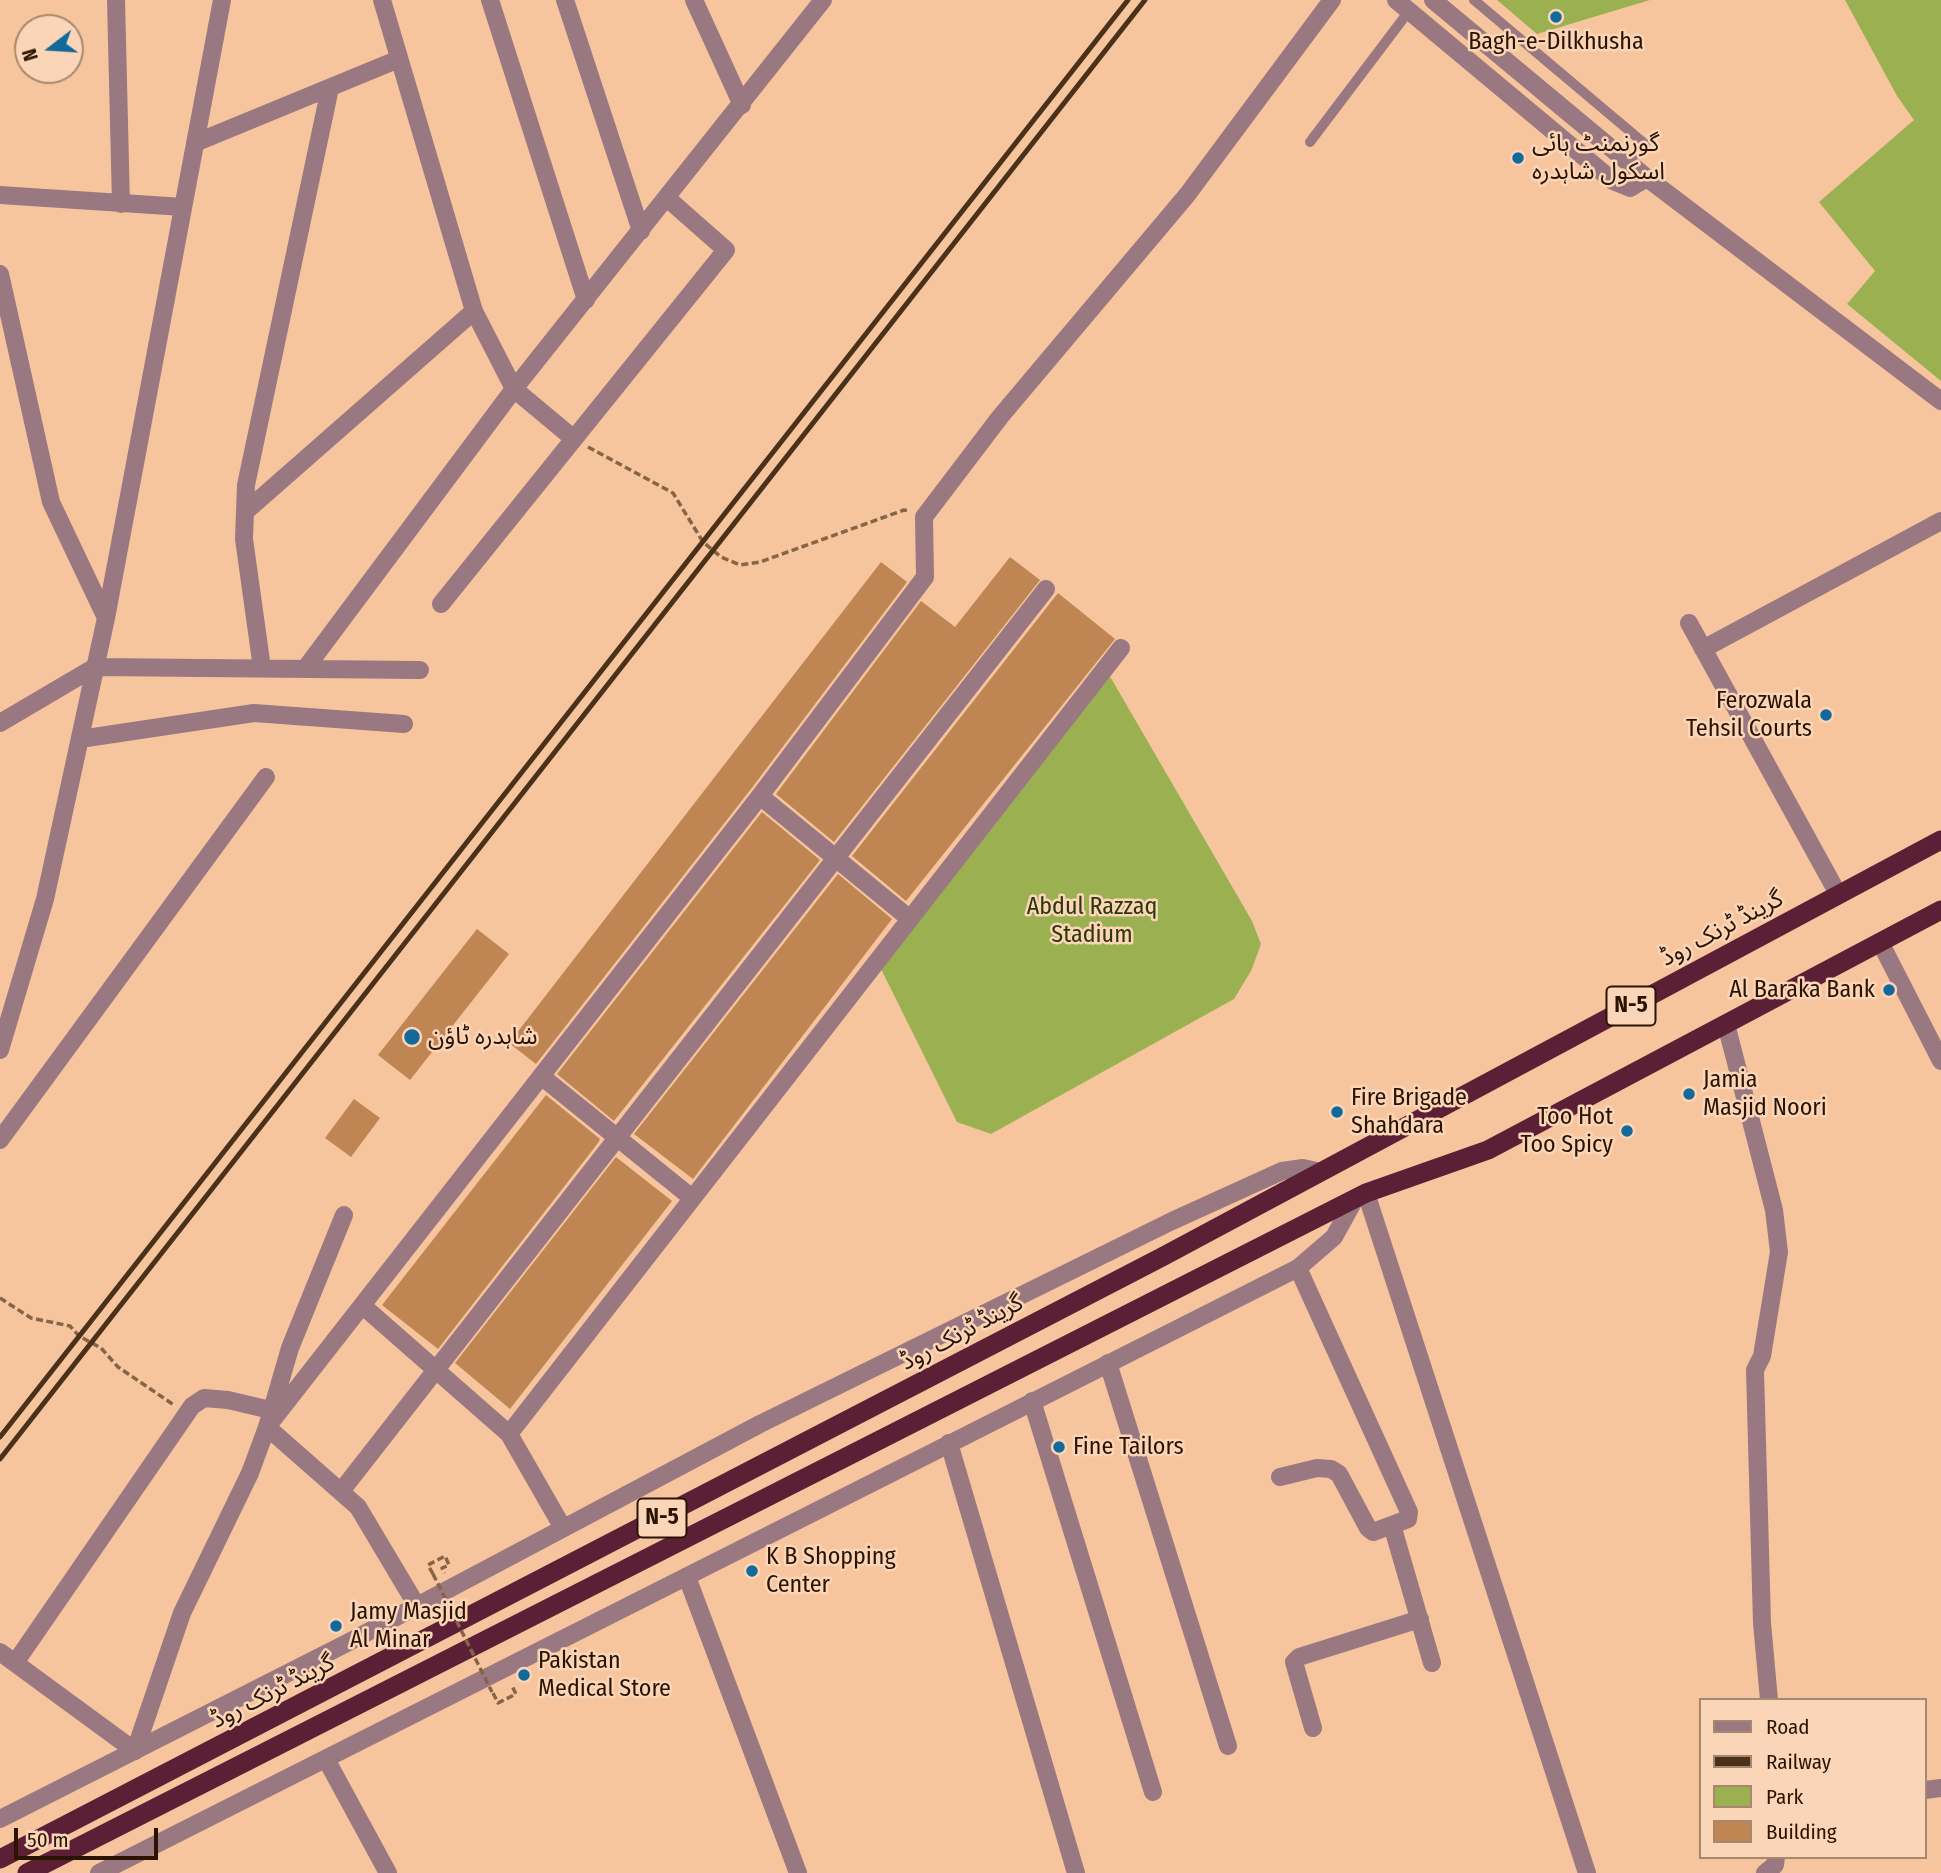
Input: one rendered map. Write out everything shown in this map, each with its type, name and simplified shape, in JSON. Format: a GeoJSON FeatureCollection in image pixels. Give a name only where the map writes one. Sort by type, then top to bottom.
{"type":"FeatureCollection","features":[{"type":"Feature","properties":{"kind":"highway","name":"گرینڈ ٹرنک روڈ"},"geometry":{"type":"LineString","coordinates":[[0,1858],[604,1548],[1321,1172],[1941,840]]}},
{"type":"Feature","properties":{"kind":"highway","name":"گرینڈ ٹرنک روڈ"},"geometry":{"type":"LineString","coordinates":[[27,1873],[1360,1196],[1488,1150],[1941,910]]}},
{"type":"Feature","properties":{"kind":"street"},"geometry":{"type":"LineString","coordinates":[[116,0],[121,204]]}},
{"type":"Feature","properties":{"kind":"street"},"geometry":{"type":"LineString","coordinates":[[0,1050],[45,899],[106,618],[222,0]]}},
{"type":"Feature","properties":{"kind":"street"},"geometry":{"type":"LineString","coordinates":[[382,0],[474,311],[514,389],[574,439]]}},
{"type":"Feature","properties":{"kind":"street"},"geometry":{"type":"LineString","coordinates":[[490,0],[586,300]]}},
{"type":"Feature","properties":{"kind":"street"},"geometry":{"type":"LineString","coordinates":[[565,0],[641,231]]}},
{"type":"Feature","properties":{"kind":"street"},"geometry":{"type":"LineString","coordinates":[[694,0],[741,105]]}},
{"type":"Feature","properties":{"kind":"street"},"geometry":{"type":"LineString","coordinates":[[273,1417],[363,1306],[760,796],[925,577],[924,517],[1000,417],[1187,195],[1332,0]]}},
{"type":"Feature","properties":{"kind":"street"},"geometry":{"type":"LineString","coordinates":[[1433,0],[1647,178],[1941,401]]}},
{"type":"Feature","properties":{"kind":"street"},"geometry":{"type":"LineString","coordinates":[[305,668],[514,389],[741,105],[818,2]]}},
{"type":"Feature","properties":{"kind":"street"},"geometry":{"type":"LineString","coordinates":[[1402,5],[1613,181],[1629,188],[1647,178]]}},
{"type":"Feature","properties":{"kind":"street"},"geometry":{"type":"LineString","coordinates":[[195,143],[400,59]]}},
{"type":"Feature","properties":{"kind":"street"},"geometry":{"type":"LineString","coordinates":[[262,668],[244,539],[247,485],[330,88]]}},
{"type":"Feature","properties":{"kind":"street"},"geometry":{"type":"LineString","coordinates":[[0,195],[183,207]]}},
{"type":"Feature","properties":{"kind":"street"},"geometry":{"type":"LineString","coordinates":[[441,604],[726,250],[667,198]]}},
{"type":"Feature","properties":{"kind":"street"},"geometry":{"type":"LineString","coordinates":[[0,274],[51,502],[106,618]]}},
{"type":"Feature","properties":{"kind":"street"},"geometry":{"type":"LineString","coordinates":[[245,512],[474,311]]}},
{"type":"Feature","properties":{"kind":"street"},"geometry":{"type":"LineString","coordinates":[[1703,649],[1941,521]]}},
{"type":"Feature","properties":{"kind":"street"},"geometry":{"type":"LineString","coordinates":[[342,1490],[1046,589]]}},
{"type":"Feature","properties":{"kind":"street"},"geometry":{"type":"LineString","coordinates":[[1689,623],[1838,894]]}},
{"type":"Feature","properties":{"kind":"street"},"geometry":{"type":"LineString","coordinates":[[509,1434],[1121,648]]}},
{"type":"Feature","properties":{"kind":"street"},"geometry":{"type":"LineString","coordinates":[[0,723],[95,667],[420,670]]}},
{"type":"Feature","properties":{"kind":"street"},"geometry":{"type":"LineString","coordinates":[[80,739],[254,713],[404,724]]}},
{"type":"Feature","properties":{"kind":"street"},"geometry":{"type":"LineString","coordinates":[[0,1140],[266,777]]}},
{"type":"Feature","properties":{"kind":"street"},"geometry":{"type":"LineString","coordinates":[[760,796],[910,919]]}},
{"type":"Feature","properties":{"kind":"street"},"geometry":{"type":"LineString","coordinates":[[1880,942],[1941,1061]]}},
{"type":"Feature","properties":{"kind":"street"},"geometry":{"type":"LineString","coordinates":[[1726,1024],[1778,1229],[1779,1252],[1762,1356],[1755,1370],[1762,1623],[1769,1698]]}},
{"type":"Feature","properties":{"kind":"street"},"geometry":{"type":"LineString","coordinates":[[541,1076],[692,1198]]}},
{"type":"Feature","properties":{"kind":"street"},"geometry":{"type":"LineString","coordinates":[[0,1819],[417,1606],[773,1417],[1172,1221],[1282,1171],[1303,1168],[1321,1172]]}},
{"type":"Feature","properties":{"kind":"street"},"geometry":{"type":"LineString","coordinates":[[99,1873],[1298,1268],[1334,1237],[1360,1196]]}},
{"type":"Feature","properties":{"kind":"street"},"geometry":{"type":"LineString","coordinates":[[1360,1196],[1587,1873]]}},
{"type":"Feature","properties":{"kind":"street"},"geometry":{"type":"LineString","coordinates":[[135,1751],[182,1613],[250,1473],[273,1417],[290,1348],[344,1215]]}},
{"type":"Feature","properties":{"kind":"street"},"geometry":{"type":"LineString","coordinates":[[1280,1476],[1317,1468],[1331,1469],[1339,1474],[1367,1528],[1373,1532],[1408,1519],[1409,1512],[1298,1268]]}},
{"type":"Feature","properties":{"kind":"street"},"geometry":{"type":"LineString","coordinates":[[363,1306],[509,1434],[564,1528]]}},
{"type":"Feature","properties":{"kind":"street"},"geometry":{"type":"LineString","coordinates":[[1108,1363],[1228,1746]]}},
{"type":"Feature","properties":{"kind":"street"},"geometry":{"type":"LineString","coordinates":[[15,1663],[187,1414],[204,1398],[273,1417],[370,1524],[417,1606]]}},
{"type":"Feature","properties":{"kind":"street"},"geometry":{"type":"LineString","coordinates":[[1032,1401],[1153,1792]]}},
{"type":"Feature","properties":{"kind":"street"},"geometry":{"type":"LineString","coordinates":[[949,1443],[1076,1873]]}},
{"type":"Feature","properties":{"kind":"street"},"geometry":{"type":"LineString","coordinates":[[1392,1525],[1432,1663]]}},
{"type":"Feature","properties":{"kind":"street"},"geometry":{"type":"LineString","coordinates":[[687,1577],[799,1873]]}},
{"type":"Feature","properties":{"kind":"street"},"geometry":{"type":"LineString","coordinates":[[1313,1728],[1294,1662],[1299,1657],[1420,1619]]}},
{"type":"Feature","properties":{"kind":"street"},"geometry":{"type":"LineString","coordinates":[[0,1652],[135,1751]]}},
{"type":"Feature","properties":{"kind":"street"},"geometry":{"type":"LineString","coordinates":[[326,1759],[388,1873]]}},
{"type":"Feature","properties":{"kind":"lane"},"geometry":{"type":"LineString","coordinates":[[1474,0],[1645,144],[1629,162]]}},
{"type":"Feature","properties":{"kind":"lane"},"geometry":{"type":"LineString","coordinates":[[1310,142],[1402,5]]}},
{"type":"Feature","properties":{"kind":"path"},"geometry":{"type":"LineString","coordinates":[[574,439],[673,493],[703,541],[721,557],[740,565],[760,562],[904,510],[924,517]]}},
{"type":"Feature","properties":{"kind":"path"},"geometry":{"type":"LineString","coordinates":[[0,1298],[31,1318],[70,1326],[79,1336],[101,1348],[118,1367],[187,1414]]}},
{"type":"Feature","properties":{"kind":"path"},"geometry":{"type":"LineString","coordinates":[[442,1568],[449,1565],[445,1556],[428,1565],[498,1703],[516,1694],[512,1686],[506,1688]]}},
{"type":"Feature","properties":{"kind":"green space","name":"Bagh-e-Dilkhusha"},"geometry":{"type":"Polygon","coordinates":[[[1497,0],[1650,0],[1537,34],[1497,0]]]}},
{"type":"Feature","properties":{"kind":"green space"},"geometry":{"type":"Polygon","coordinates":[[[1845,0],[1941,0],[1941,381],[1847,304],[1875,271],[1819,202],[1914,120],[1897,96],[1845,0]]]}},
{"type":"Feature","properties":{"kind":"green space","name":"Abdul Razzaq Stadium"},"geometry":{"type":"Polygon","coordinates":[[[1108,673],[1252,921],[1261,944],[1251,971],[1234,999],[991,1134],[957,1122],[881,969],[1108,673]]]}},
{"type":"Feature","properties":{"kind":"building"},"geometry":{"type":"Polygon","coordinates":[[[1010,557],[1040,580],[834,842],[776,794],[921,601],[955,627],[1010,557]]]}},
{"type":"Feature","properties":{"kind":"building"},"geometry":{"type":"Polygon","coordinates":[[[881,562],[907,582],[751,789],[536,1064],[509,1043],[881,562]]]}},
{"type":"Feature","properties":{"kind":"building"},"geometry":{"type":"Polygon","coordinates":[[[1058,593],[1115,639],[906,901],[852,856],[1058,593]]]}},
{"type":"Feature","properties":{"kind":"building"},"geometry":{"type":"Polygon","coordinates":[[[762,812],[820,860],[614,1121],[557,1074],[762,812]]]}},
{"type":"Feature","properties":{"kind":"building"},"geometry":{"type":"Polygon","coordinates":[[[838,874],[892,919],[693,1179],[634,1134],[838,874]]]}},
{"type":"Feature","properties":{"kind":"building"},"geometry":{"type":"Polygon","coordinates":[[[477,929],[509,954],[410,1080],[378,1055],[477,929]]]}},
{"type":"Feature","properties":{"kind":"building"},"geometry":{"type":"Polygon","coordinates":[[[546,1095],[600,1139],[438,1349],[382,1305],[546,1095]]]}},
{"type":"Feature","properties":{"kind":"building"},"geometry":{"type":"Polygon","coordinates":[[[354,1099],[380,1118],[351,1157],[325,1138],[354,1099]]]}},
{"type":"Feature","properties":{"kind":"building"},"geometry":{"type":"Polygon","coordinates":[[[616,1157],[672,1201],[510,1409],[455,1363],[616,1157]]]}},
{"type":"Feature","properties":{"kind":"railway"},"geometry":{"type":"LineString","coordinates":[[0,1437],[1128,0]]}},
{"type":"Feature","properties":{"kind":"railway"},"geometry":{"type":"LineString","coordinates":[[0,1459],[1145,0]]}},
{"type":"Feature","properties":{"kind":"place","name":"Bagh-e-Dilkhusha"},"geometry":{"type":"Point","coordinates":[1556,17]}},
{"type":"Feature","properties":{"kind":"place","name":"گورنمنٹ ہائی اسکول شاہدرہ"},"geometry":{"type":"Point","coordinates":[1518,158]}},
{"type":"Feature","properties":{"kind":"place","name":"Ferozwala Tehsil Courts"},"geometry":{"type":"Point","coordinates":[1826,715]}},
{"type":"Feature","properties":{"kind":"place","name":"Al Baraka Bank"},"geometry":{"type":"Point","coordinates":[1889,990]}},
{"type":"Feature","properties":{"kind":"place","name":"شاہدرہ ٹاؤن"},"geometry":{"type":"Point","coordinates":[412,1037]}},
{"type":"Feature","properties":{"kind":"place","name":"Jamia Masjid Noori"},"geometry":{"type":"Point","coordinates":[1689,1094]}},
{"type":"Feature","properties":{"kind":"place","name":"Fire Brigade Shahdara"},"geometry":{"type":"Point","coordinates":[1337,1112]}},
{"type":"Feature","properties":{"kind":"place","name":"Too Hot Too Spicy"},"geometry":{"type":"Point","coordinates":[1627,1131]}},
{"type":"Feature","properties":{"kind":"place","name":"Fine Tailors"},"geometry":{"type":"Point","coordinates":[1059,1447]}},
{"type":"Feature","properties":{"kind":"place","name":"K B Shopping Center"},"geometry":{"type":"Point","coordinates":[752,1571]}},
{"type":"Feature","properties":{"kind":"place","name":"Jamy Masjid Al Minar"},"geometry":{"type":"Point","coordinates":[336,1626]}},
{"type":"Feature","properties":{"kind":"place","name":"Pakistan Medical Store"},"geometry":{"type":"Point","coordinates":[524,1675]}}]}
